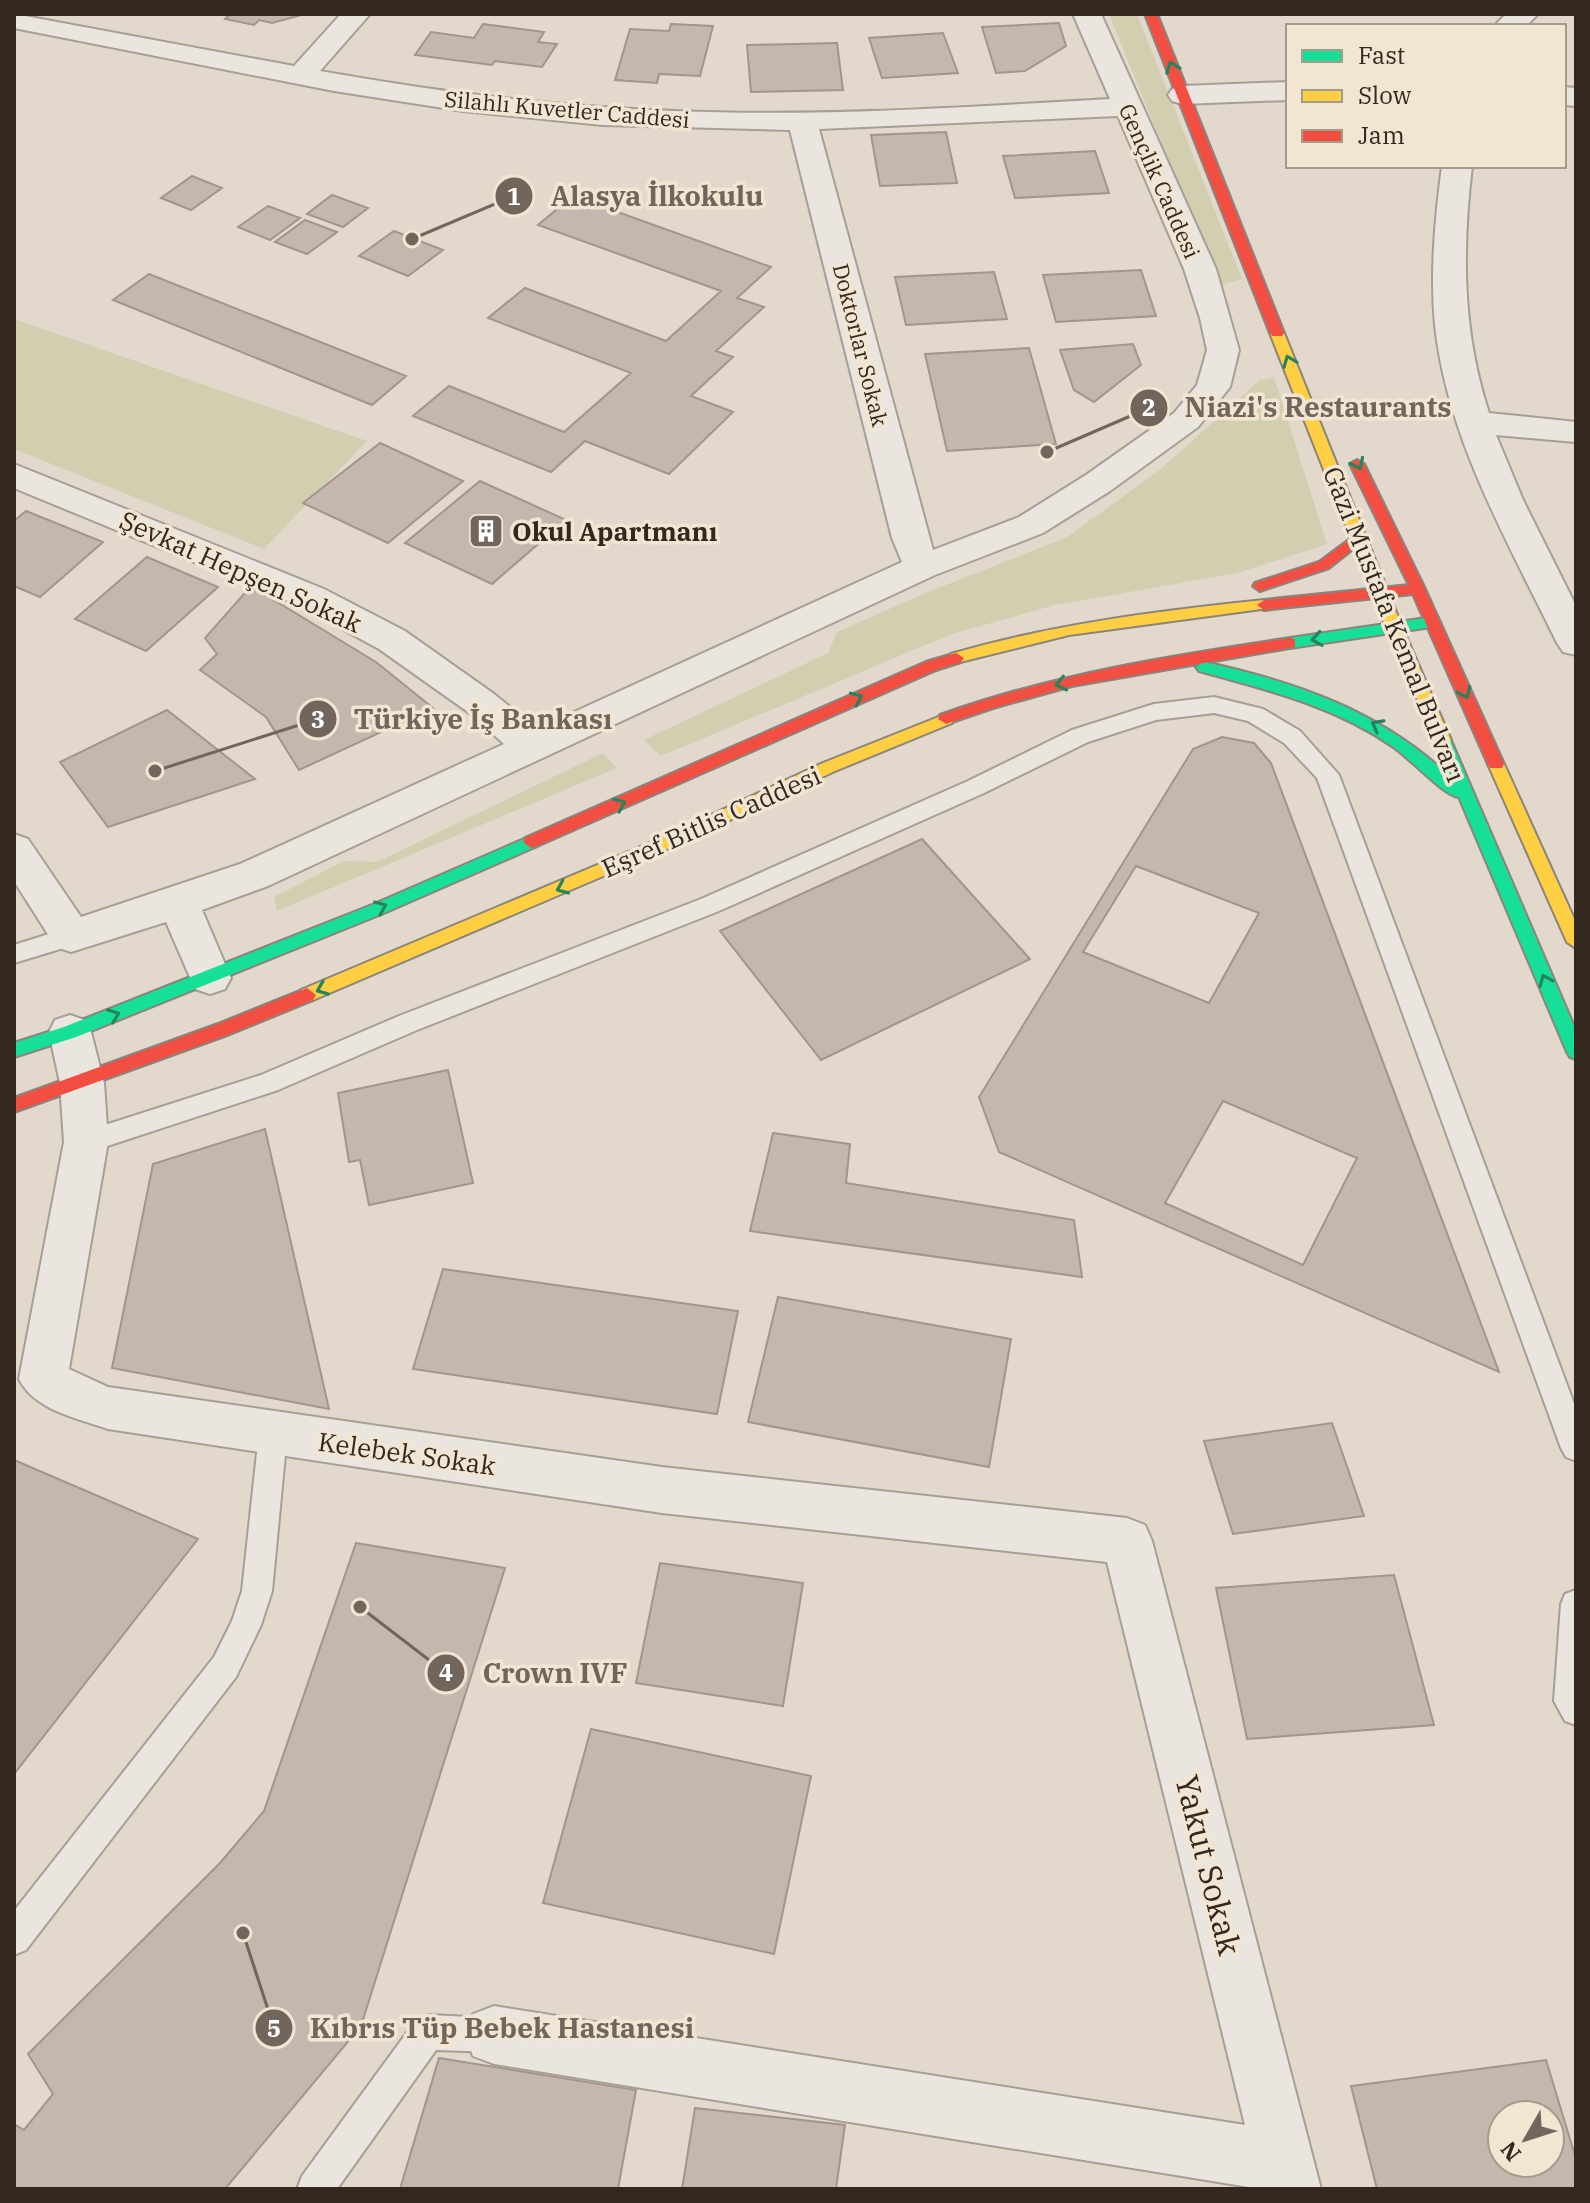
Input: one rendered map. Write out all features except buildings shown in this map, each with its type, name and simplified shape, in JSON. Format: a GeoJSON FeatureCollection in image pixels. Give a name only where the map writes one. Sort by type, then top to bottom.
{"type":"FeatureCollection","features":[{"type":"Feature","properties":{"kind":"main road","name":"Gazi Mustafa Kemal Bulvarı"},"geometry":{"type":"LineString","coordinates":[[1151,14],[1200,94],[1358,538],[1576,1052]]}},
{"type":"Feature","properties":{"kind":"main road"},"geometry":{"type":"LineString","coordinates":[[1169,14],[1188,56]]}},
{"type":"Feature","properties":{"kind":"main road","name":"Gazi Mustafa Kemal Bulvarı"},"geometry":{"type":"LineString","coordinates":[[1346,441],[1418,589],[1576,942]]}},
{"type":"Feature","properties":{"kind":"main road"},"geometry":{"type":"LineString","coordinates":[[1178,614],[1324,565],[1358,538]]}},
{"type":"Feature","properties":{"kind":"main road","name":"Eşref Bitlis Caddesi"},"geometry":{"type":"LineString","coordinates":[[14,1050],[70,1032],[210,978],[631,800],[931,666],[1002,643],[1178,614],[1418,589]]}},
{"type":"Feature","properties":{"kind":"main road","name":"Eşref Bitlis Caddesi"},"geometry":{"type":"LineString","coordinates":[[14,1105],[82,1083],[406,955],[672,840],[829,767],[969,710],[1023,693],[1173,661],[1433,622]]}},
{"type":"Feature","properties":{"kind":"main road"},"geometry":{"type":"LineString","coordinates":[[1173,661],[1263,678],[1330,700],[1393,734],[1441,775],[1475,815]]}},
{"type":"Feature","properties":{"kind":"street"},"geometry":{"type":"LineString","coordinates":[[302,74],[356,14]]}},
{"type":"Feature","properties":{"kind":"street","name":"Gençlik Caddesi"},"geometry":{"type":"LineString","coordinates":[[922,567],[1031,525],[1111,474],[1186,420],[1213,387],[1223,350],[1200,269],[1087,14]]}},
{"type":"Feature","properties":{"kind":"street","name":"Silahlı Kuvetler Caddesi"},"geometry":{"type":"LineString","coordinates":[[14,20],[422,96],[528,110],[663,120],[803,123],[1126,107]]}},
{"type":"Feature","properties":{"kind":"street"},"geometry":{"type":"LineString","coordinates":[[1200,94],[1286,91]]}},
{"type":"Feature","properties":{"kind":"street","name":"Doktorlar Sokak"},"geometry":{"type":"LineString","coordinates":[[803,123],[910,538],[922,567]]}},
{"type":"Feature","properties":{"kind":"street"},"geometry":{"type":"LineString","coordinates":[[1457,168],[1449,275],[1455,348],[1474,422],[1514,516],[1576,643]]}},
{"type":"Feature","properties":{"kind":"street"},"geometry":{"type":"LineString","coordinates":[[1474,422],[1576,432]]}},
{"type":"Feature","properties":{"kind":"street","name":"Şevkat Hepşen Sokak"},"geometry":{"type":"LineString","coordinates":[[14,475],[311,597],[392,640],[481,703],[532,746]]}},
{"type":"Feature","properties":{"kind":"street"},"geometry":{"type":"LineString","coordinates":[[14,849],[71,936],[178,903],[321,845],[922,567]]}},
{"type":"Feature","properties":{"kind":"street"},"geometry":{"type":"LineString","coordinates":[[178,903],[210,978]]}},
{"type":"Feature","properties":{"kind":"street","name":"Kelebek Sokak"},"geometry":{"type":"LineString","coordinates":[[70,1032],[82,1083],[86,1142],[43,1379],[70,1394],[108,1408],[662,1490],[1127,1541]]}},
{"type":"Feature","properties":{"kind":"street","name":"Yakut Sokak"},"geometry":{"type":"LineString","coordinates":[[1127,1541],[1288,2175]]}},
{"type":"Feature","properties":{"kind":"street"},"geometry":{"type":"LineString","coordinates":[[494,2035],[1288,2175]]}},
{"type":"Feature","properties":{"kind":"lane"},"geometry":{"type":"LineString","coordinates":[[86,1142],[269,1083],[408,1023],[710,905],[976,787],[1080,736],[1154,712],[1214,705],[1255,715],[1292,737],[1327,775],[1576,1448]]}},
{"type":"Feature","properties":{"kind":"lane"},"geometry":{"type":"LineString","coordinates":[[14,954],[71,936]]}},
{"type":"Feature","properties":{"kind":"lane"},"geometry":{"type":"LineString","coordinates":[[14,1938],[225,1667],[246,1625],[257,1591],[273,1434]]}},
{"type":"Feature","properties":{"kind":"lane"},"geometry":{"type":"LineString","coordinates":[[1576,1604],[1570,1701],[1576,1710]]}},
{"type":"Feature","properties":{"kind":"lane"},"geometry":{"type":"LineString","coordinates":[[315,2189],[428,2032],[494,2035]]}},
{"type":"Feature","properties":{"kind":"shaded area"},"geometry":{"type":"Polygon","coordinates":[[[1109,14],[1137,14],[1242,279],[1219,286],[1109,14]]]}},
{"type":"Feature","properties":{"kind":"shaded area"},"geometry":{"type":"Polygon","coordinates":[[[14,319],[367,441],[264,549],[14,449],[14,319]]]}},
{"type":"Feature","properties":{"kind":"shaded area"},"geometry":{"type":"Polygon","coordinates":[[[1274,377],[1327,544],[1238,573],[1055,605],[952,634],[661,756],[644,740],[828,653],[837,632],[1067,537],[1161,469],[1260,380],[1274,377]]]}},
{"type":"Feature","properties":{"kind":"shaded area"},"geometry":{"type":"Polygon","coordinates":[[[603,753],[617,768],[277,911],[274,897],[344,861],[377,862],[603,753]]]}},
{"type":"Feature","properties":{"kind":"traffic: fast"},"geometry":{"type":"LineString","coordinates":[[1290,643],[1433,622]]}},
{"type":"Feature","properties":{"kind":"traffic: fast"},"geometry":{"type":"LineString","coordinates":[[1204,667],[1276,685],[1341,709],[1400,743],[1456,792]]}},
{"type":"Feature","properties":{"kind":"traffic: fast"},"geometry":{"type":"LineString","coordinates":[[1443,740],[1576,1052]]}},
{"type":"Feature","properties":{"kind":"traffic: fast"},"geometry":{"type":"LineString","coordinates":[[14,1050],[70,1032],[378,909],[531,842]]}},
{"type":"Feature","properties":{"kind":"traffic: slow"},"geometry":{"type":"LineString","coordinates":[[1277,333],[1394,627],[1443,740]]}},
{"type":"Feature","properties":{"kind":"traffic: slow"},"geometry":{"type":"LineString","coordinates":[[956,658],[1069,630],[1264,605]]}},
{"type":"Feature","properties":{"kind":"traffic: slow"},"geometry":{"type":"LineString","coordinates":[[307,995],[672,840],[829,767],[946,719]]}},
{"type":"Feature","properties":{"kind":"traffic: slow"},"geometry":{"type":"LineString","coordinates":[[1496,764],[1576,942]]}},
{"type":"Feature","properties":{"kind":"traffic: jam"},"geometry":{"type":"LineString","coordinates":[[1151,14],[1277,333]]}},
{"type":"Feature","properties":{"kind":"traffic: jam"},"geometry":{"type":"LineString","coordinates":[[1357,464],[1418,589],[1496,764]]}},
{"type":"Feature","properties":{"kind":"traffic: jam"},"geometry":{"type":"LineString","coordinates":[[1260,586],[1324,565],[1358,538]]}},
{"type":"Feature","properties":{"kind":"traffic: jam"},"geometry":{"type":"LineString","coordinates":[[1264,605],[1418,589]]}},
{"type":"Feature","properties":{"kind":"traffic: jam"},"geometry":{"type":"LineString","coordinates":[[946,719],[1072,680],[1290,643]]}},
{"type":"Feature","properties":{"kind":"traffic: jam"},"geometry":{"type":"LineString","coordinates":[[531,842],[931,666],[956,658]]}},
{"type":"Feature","properties":{"kind":"traffic: jam"},"geometry":{"type":"LineString","coordinates":[[14,1105],[224,1029],[307,995]]}},
{"type":"Feature","properties":{"kind":"place","name":"Alasya İlkokulu"},"geometry":{"type":"Point","coordinates":[412,239]}},
{"type":"Feature","properties":{"kind":"place","name":"Niazi's Restaurants"},"geometry":{"type":"Point","coordinates":[1047,452]}},
{"type":"Feature","properties":{"kind":"place","name":"Okul Apartmanı"},"geometry":{"type":"Point","coordinates":[486,531]}},
{"type":"Feature","properties":{"kind":"place","name":"Türkiye İş Bankası"},"geometry":{"type":"Point","coordinates":[155,771]}},
{"type":"Feature","properties":{"kind":"place","name":"Crown IVF"},"geometry":{"type":"Point","coordinates":[360,1607]}},
{"type":"Feature","properties":{"kind":"place","name":"Kıbrıs Tüp Bebek Hastanesi"},"geometry":{"type":"Point","coordinates":[243,1933]}}]}
